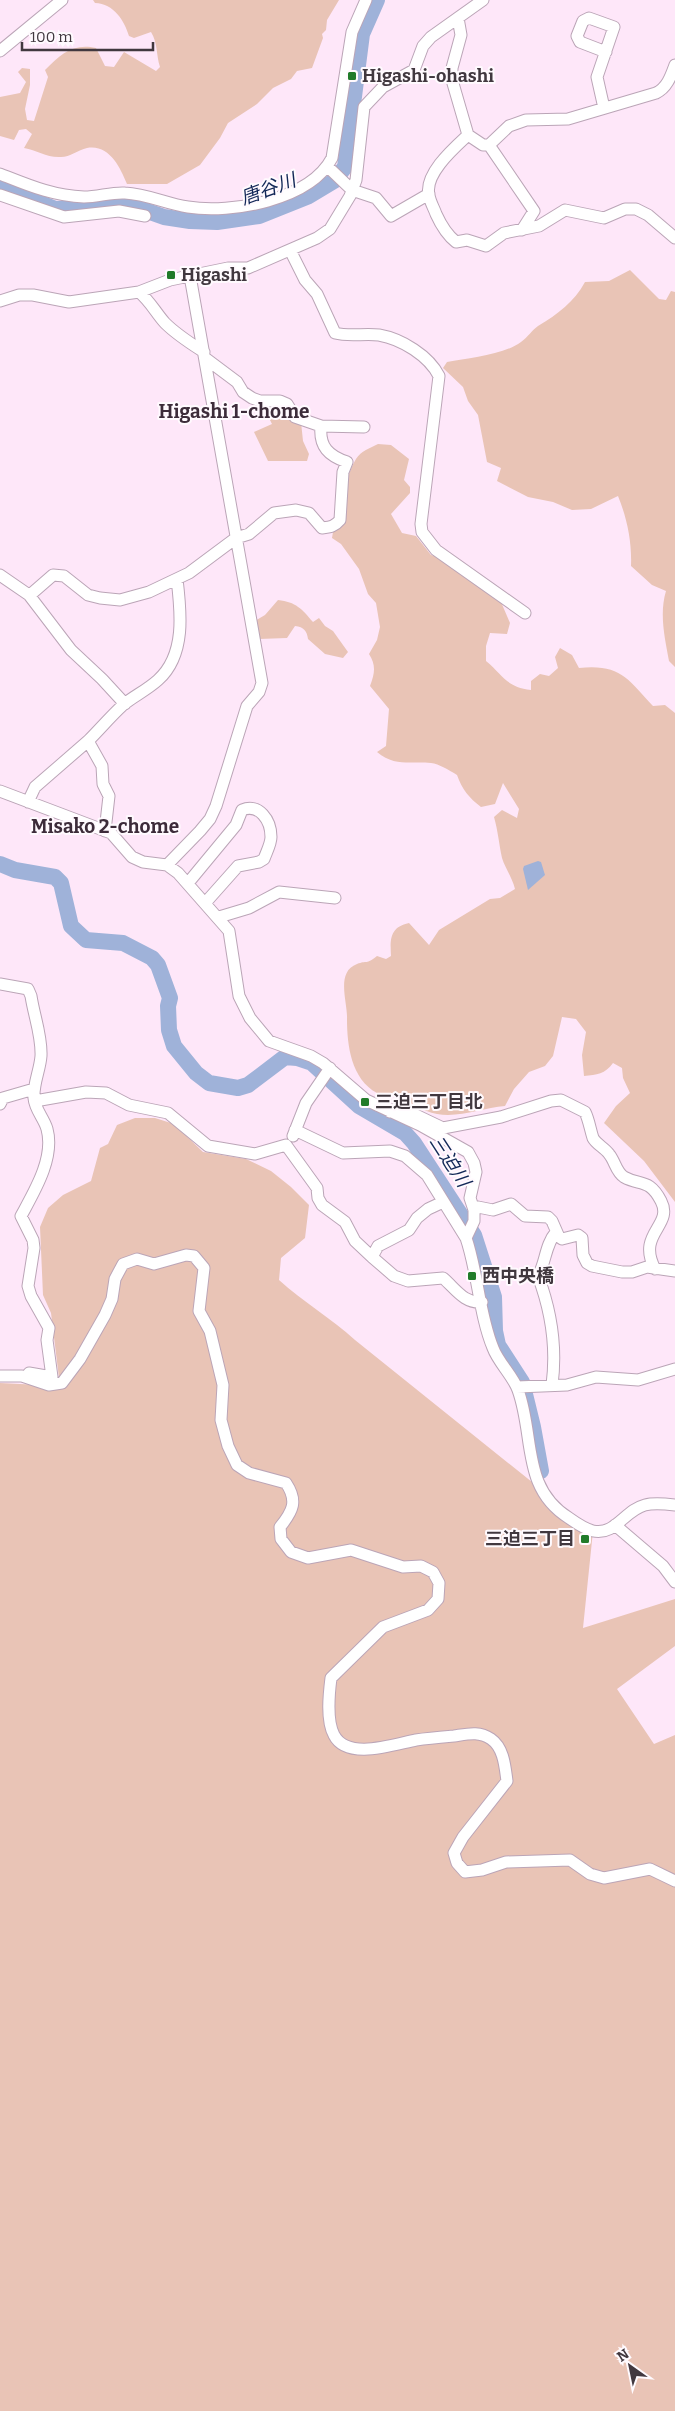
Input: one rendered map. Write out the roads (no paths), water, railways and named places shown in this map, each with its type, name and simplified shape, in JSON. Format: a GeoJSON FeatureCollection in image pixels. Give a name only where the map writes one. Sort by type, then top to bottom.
{"type":"FeatureCollection","features":[{"type":"Feature","properties":{"kind":"street"},"geometry":{"type":"LineString","coordinates":[[0,301],[19,295],[33,295],[69,302],[139,292],[170,280],[228,268],[248,268],[290,250],[330,229],[356,180],[352,32],[366,0]]}},
{"type":"Feature","properties":{"kind":"street"},"geometry":{"type":"LineString","coordinates":[[0,174],[43,191],[59,195],[86,197],[124,193],[187,207],[213,210],[232,209],[280,196],[305,186],[331,169],[335,151],[353,103],[414,70],[423,46],[435,34],[483,0]]}},
{"type":"Feature","properties":{"kind":"street"},"geometry":{"type":"LineString","coordinates":[[0,51],[66,1]]}},
{"type":"Feature","properties":{"kind":"street"},"geometry":{"type":"LineString","coordinates":[[458,18],[461,35],[452,68],[452,80],[468,135],[483,145],[488,145],[509,126],[526,120],[568,119],[662,90],[675,65]]}},
{"type":"Feature","properties":{"kind":"street"},"geometry":{"type":"LineString","coordinates":[[604,108],[597,77],[606,52]]}},
{"type":"Feature","properties":{"kind":"street"},"geometry":{"type":"LineString","coordinates":[[468,135],[445,157],[429,186],[428,194],[440,222],[449,237],[456,242],[468,240],[486,246],[504,233],[539,226],[565,210],[604,218],[625,209],[636,209],[648,215],[675,238]]}},
{"type":"Feature","properties":{"kind":"street"},"geometry":{"type":"LineString","coordinates":[[488,145],[534,212],[522,230]]}},
{"type":"Feature","properties":{"kind":"street"},"geometry":{"type":"LineString","coordinates":[[331,169],[352,190],[376,198],[391,216],[428,194]]}},
{"type":"Feature","properties":{"kind":"street"},"geometry":{"type":"LineString","coordinates":[[0,195],[64,217],[119,211],[145,216]]}},
{"type":"Feature","properties":{"kind":"street"},"geometry":{"type":"LineString","coordinates":[[290,250],[305,280],[317,294],[335,333],[342,335],[378,335],[391,339],[427,358],[435,367],[439,376],[421,524],[422,532],[436,550],[525,613]]}},
{"type":"Feature","properties":{"kind":"street"},"geometry":{"type":"LineString","coordinates":[[168,866],[210,819],[216,806],[247,706],[259,692],[262,682],[190,276]]}},
{"type":"Feature","properties":{"kind":"street"},"geometry":{"type":"LineString","coordinates":[[139,292],[177,335],[204,355],[236,382],[243,392],[252,398],[260,401],[280,401],[287,404],[295,417],[321,426],[364,427]]}},
{"type":"Feature","properties":{"kind":"street"},"geometry":{"type":"LineString","coordinates":[[30,596],[53,575],[64,576],[88,595],[115,600],[149,592],[177,579],[214,557],[236,538],[249,534],[274,513],[282,510],[309,513],[322,528],[336,525],[340,520],[343,472],[348,462],[327,452],[322,444],[321,426]]}},
{"type":"Feature","properties":{"kind":"street"},"geometry":{"type":"LineString","coordinates":[[0,575],[30,596],[71,650],[102,679],[124,704]]}},
{"type":"Feature","properties":{"kind":"street"},"geometry":{"type":"LineString","coordinates":[[28,802],[35,787],[88,741],[124,704],[158,680],[172,662],[180,634],[181,613],[177,579]]}},
{"type":"Feature","properties":{"kind":"street"},"geometry":{"type":"LineString","coordinates":[[88,741],[102,766],[103,784],[109,796],[105,831]]}},
{"type":"Feature","properties":{"kind":"street"},"geometry":{"type":"LineString","coordinates":[[0,791],[111,833],[126,852],[137,860],[168,866],[206,902],[229,931],[239,996],[250,1018],[269,1041],[312,1056],[327,1073],[366,1100],[420,1125],[468,1152],[476,1172],[470,1191],[473,1206],[469,1230],[482,1302],[493,1348],[521,1387],[535,1479],[547,1500],[561,1513],[593,1531],[608,1531],[633,1511],[645,1505],[675,1505]]}},
{"type":"Feature","properties":{"kind":"street"},"geometry":{"type":"LineString","coordinates":[[188,883],[236,825],[242,810],[246,808],[260,811],[265,816],[271,836],[264,859],[259,862],[238,866],[206,902]]}},
{"type":"Feature","properties":{"kind":"street"},"geometry":{"type":"LineString","coordinates":[[219,917],[249,908],[279,892],[335,898]]}},
{"type":"Feature","properties":{"kind":"street"},"geometry":{"type":"LineString","coordinates":[[0,984],[28,989],[31,996],[41,1056],[34,1089],[34,1101],[47,1128],[48,1153],[41,1176],[21,1216],[33,1240],[34,1248],[28,1286],[31,1296],[49,1328],[47,1340],[52,1377],[27,1372],[22,1376]]}},
{"type":"Feature","properties":{"kind":"street"},"geometry":{"type":"LineString","coordinates":[[34,1101],[86,1092],[106,1093],[130,1105],[168,1114],[208,1146],[255,1154],[286,1145],[295,1130],[306,1103],[327,1073]]}},
{"type":"Feature","properties":{"kind":"street"},"geometry":{"type":"LineString","coordinates":[[0,1104],[3,1098],[34,1089]]}},
{"type":"Feature","properties":{"kind":"street"},"geometry":{"type":"LineString","coordinates":[[390,1112],[399,1107],[443,1128],[501,1117],[551,1101],[561,1100],[585,1112],[594,1139],[609,1154],[618,1171],[624,1177],[646,1182],[661,1199],[665,1209],[663,1219],[649,1243],[649,1250],[655,1269]]}},
{"type":"Feature","properties":{"kind":"street"},"geometry":{"type":"LineString","coordinates":[[295,1130],[342,1153],[390,1151],[405,1156],[427,1175],[443,1202],[469,1230]]}},
{"type":"Feature","properties":{"kind":"street"},"geometry":{"type":"LineString","coordinates":[[286,1145],[317,1188],[318,1198],[322,1206],[345,1222],[355,1242],[394,1276],[415,1281],[443,1278],[462,1296],[474,1303],[482,1302]]}},
{"type":"Feature","properties":{"kind":"street"},"geometry":{"type":"LineString","coordinates":[[372,1257],[378,1246],[409,1230],[417,1218],[428,1209],[443,1202]]}},
{"type":"Feature","properties":{"kind":"street"},"geometry":{"type":"LineString","coordinates":[[473,1206],[493,1210],[511,1204],[525,1216],[548,1217],[562,1239],[578,1236],[582,1238],[583,1255],[587,1263],[592,1266],[622,1272],[632,1272],[647,1267],[675,1270]]}},
{"type":"Feature","properties":{"kind":"street"},"geometry":{"type":"LineString","coordinates":[[552,1386],[555,1360],[553,1329],[547,1301],[538,1276],[544,1266],[550,1239],[556,1232]]}},
{"type":"Feature","properties":{"kind":"street"},"geometry":{"type":"LineString","coordinates":[[0,1376],[22,1376],[49,1385],[62,1383],[67,1379],[105,1315],[112,1299],[118,1273],[128,1261],[137,1259],[154,1264],[186,1255],[197,1258],[202,1264],[205,1274],[199,1312],[210,1331],[223,1385],[221,1420],[228,1446],[237,1466],[249,1473],[286,1483],[293,1494],[292,1513],[280,1527],[281,1539],[291,1552],[308,1558],[351,1550],[403,1567],[421,1566],[433,1572],[439,1583],[438,1599],[428,1610],[383,1627],[331,1678],[330,1726],[334,1736],[344,1745],[361,1749],[478,1733],[493,1740],[504,1758],[506,1781],[463,1837],[454,1853],[457,1863],[465,1872],[482,1870],[506,1862],[570,1860],[590,1874],[604,1878],[650,1869],[675,1881]]}},
{"type":"Feature","properties":{"kind":"street"},"geometry":{"type":"LineString","coordinates":[[521,1387],[567,1385],[596,1377],[638,1380],[675,1369]]}},
{"type":"Feature","properties":{"kind":"street"},"geometry":{"type":"LineString","coordinates":[[615,1525],[663,1566],[675,1582]]}},
{"type":"Feature","properties":{"kind":"water"},"geometry":{"type":"Polygon","coordinates":[[[538,861],[541,862],[545,875],[528,890],[524,866],[538,861]]]}},
{"type":"Feature","properties":{"kind":"waterway","name":"唐谷川"},"geometry":{"type":"LineString","coordinates":[[0,187],[55,209],[133,206],[164,217],[190,221],[217,222],[259,216],[309,196],[334,181],[345,167],[362,34],[377,0]]}},
{"type":"Feature","properties":{"kind":"waterway","name":"三迫川"},"geometry":{"type":"LineString","coordinates":[[0,864],[15,870],[55,877],[61,883],[71,926],[86,940],[123,943],[152,958],[158,965],[170,998],[168,1006],[169,1030],[174,1046],[196,1073],[209,1083],[238,1088],[248,1085],[285,1057],[297,1058],[312,1063],[359,1106],[405,1133],[414,1143],[474,1235],[494,1297],[495,1331],[498,1345],[522,1382],[541,1471]]}},
{"type":"Feature","properties":{"kind":"place","name":"Higashi-ohashi"},"geometry":{"type":"Point","coordinates":[352,76]}},
{"type":"Feature","properties":{"kind":"place","name":"Higashi"},"geometry":{"type":"Point","coordinates":[171,275]}},
{"type":"Feature","properties":{"kind":"place","name":"三迫三丁目北"},"geometry":{"type":"Point","coordinates":[365,1102]}},
{"type":"Feature","properties":{"kind":"place","name":"西中央橋"},"geometry":{"type":"Point","coordinates":[472,1276]}},
{"type":"Feature","properties":{"kind":"place","name":"三迫三丁目"},"geometry":{"type":"Point","coordinates":[585,1539]}},
{"type":"Feature","properties":{"kind":"district","name":"Higashi 1-chome"},"geometry":{"type":"Point","coordinates":[234,411]}},
{"type":"Feature","properties":{"kind":"district","name":"Misako 2-chome"},"geometry":{"type":"Point","coordinates":[105,826]}}]}
